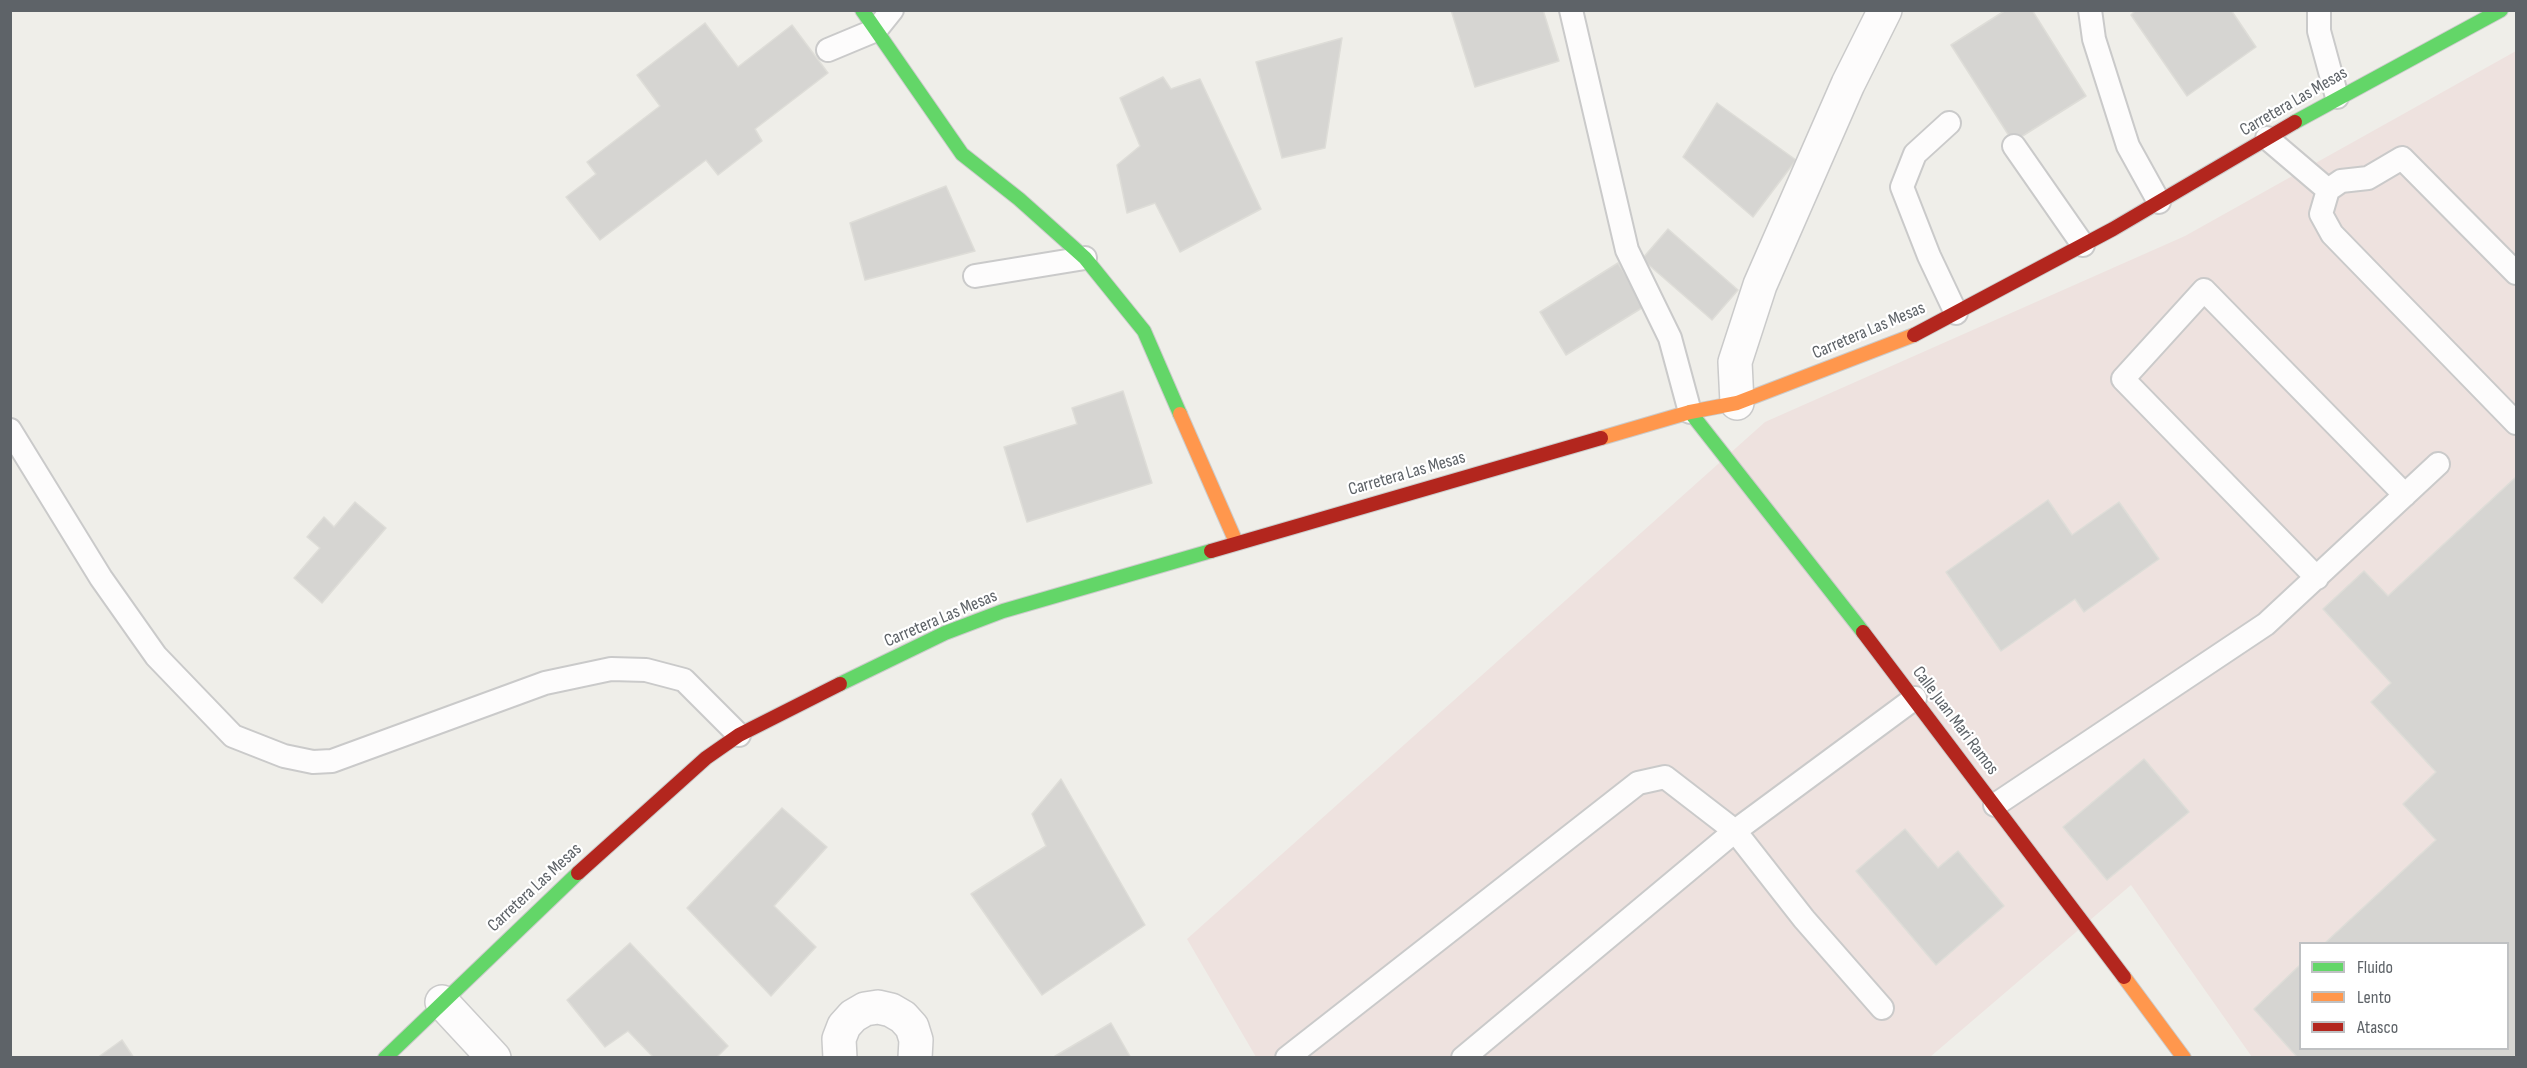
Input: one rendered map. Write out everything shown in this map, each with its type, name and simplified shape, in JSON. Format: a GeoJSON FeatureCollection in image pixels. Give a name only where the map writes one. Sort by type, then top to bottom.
{"type":"FeatureCollection","features":[{"type":"Feature","properties":{"kind":"street"},"geometry":{"type":"LineString","coordinates":[[862,10],[962,154],[1019,199],[1085,258],[1144,331],[1236,542]]}},
{"type":"Feature","properties":{"kind":"street"},"geometry":{"type":"LineString","coordinates":[[1737,403],[1735,362],[1760,285],[1848,84],[1885,10]]}},
{"type":"Feature","properties":{"kind":"street","name":"Carretera Las Mesas"},"geometry":{"type":"LineString","coordinates":[[385,1058],[619,835],[706,758],[739,735],[945,633],[1003,611],[1690,412],[1737,403],[1906,339],[2083,245],[2337,97],[2501,10]]}},
{"type":"Feature","properties":{"kind":"street","name":"Calle Juan Mari Ramos"},"geometry":{"type":"LineString","coordinates":[[1690,412],[1915,698],[2184,1058]]}},
{"type":"Feature","properties":{"kind":"street"},"geometry":{"type":"LineString","coordinates":[[442,1002],[494,1058]]}},
{"type":"Feature","properties":{"kind":"street"},"geometry":{"type":"LineString","coordinates":[[840,1058],[839,1038],[844,1026],[853,1016],[865,1009],[878,1007],[897,1013],[912,1027],[916,1040],[915,1058]]}},
{"type":"Feature","properties":{"kind":"lane"},"geometry":{"type":"LineString","coordinates":[[828,50],[876,30],[892,10]]}},
{"type":"Feature","properties":{"kind":"lane"},"geometry":{"type":"LineString","coordinates":[[1570,10],[1627,250],[1670,338],[1690,412]]}},
{"type":"Feature","properties":{"kind":"lane"},"geometry":{"type":"LineString","coordinates":[[2090,10],[2094,39],[2128,146],[2159,202]]}},
{"type":"Feature","properties":{"kind":"lane"},"geometry":{"type":"LineString","coordinates":[[2319,10],[2319,32],[2337,97]]}},
{"type":"Feature","properties":{"kind":"lane"},"geometry":{"type":"LineString","coordinates":[[1949,123],[1915,154],[1902,187],[1929,256],[1956,313]]}},
{"type":"Feature","properties":{"kind":"lane"},"geometry":{"type":"LineString","coordinates":[[2267,138],[2328,190]]}},
{"type":"Feature","properties":{"kind":"lane"},"geometry":{"type":"LineString","coordinates":[[2014,146],[2083,245]]}},
{"type":"Feature","properties":{"kind":"lane"},"geometry":{"type":"LineString","coordinates":[[2517,273],[2402,158],[2368,178],[2341,181],[2328,190],[2321,214],[2332,234],[2517,423]]}},
{"type":"Feature","properties":{"kind":"lane"},"geometry":{"type":"LineString","coordinates":[[975,276],[1085,258]]}},
{"type":"Feature","properties":{"kind":"lane"},"geometry":{"type":"LineString","coordinates":[[2317,578],[2123,379],[2204,290],[2405,495]]}},
{"type":"Feature","properties":{"kind":"lane"},"geometry":{"type":"LineString","coordinates":[[10,430],[101,578],[156,656],[233,736],[284,756],[312,762],[332,761],[545,683],[611,669],[646,670],[684,680],[739,735]]}},
{"type":"Feature","properties":{"kind":"lane"},"geometry":{"type":"LineString","coordinates":[[1995,805],[2266,624],[2438,464]]}},
{"type":"Feature","properties":{"kind":"lane"},"geometry":{"type":"LineString","coordinates":[[1463,1058],[1735,831],[1915,698]]}},
{"type":"Feature","properties":{"kind":"lane"},"geometry":{"type":"LineString","coordinates":[[1287,1058],[1638,783],[1665,777],[1735,831],[1804,919],[1882,1008]]}},
{"type":"Feature","properties":{"kind":"shaded area"},"geometry":{"type":"Polygon","coordinates":[[[2516,51],[2516,1057],[2252,1057],[2131,885],[1930,1057],[1256,1057],[1187,939],[1765,422],[2185,236],[2516,51]]]}},
{"type":"Feature","properties":{"kind":"building"},"geometry":{"type":"Polygon","coordinates":[[[1451,10],[1543,10],[1559,61],[1475,87],[1451,10]]]}},
{"type":"Feature","properties":{"kind":"building"},"geometry":{"type":"Polygon","coordinates":[[[2006,10],[2032,10],[2086,96],[2013,142],[1951,45],[2006,10]]]}},
{"type":"Feature","properties":{"kind":"building"},"geometry":{"type":"Polygon","coordinates":[[[2136,10],[2231,10],[2256,47],[2187,96],[2131,15],[2136,10]]]}},
{"type":"Feature","properties":{"kind":"building"},"geometry":{"type":"Polygon","coordinates":[[[705,23],[738,67],[792,25],[828,73],[755,129],[762,141],[718,175],[706,160],[600,240],[566,197],[596,174],[587,162],[660,106],[637,75],[705,23]]]}},
{"type":"Feature","properties":{"kind":"building"},"geometry":{"type":"Polygon","coordinates":[[[1342,38],[1325,148],[1282,158],[1256,62],[1342,38]]]}},
{"type":"Feature","properties":{"kind":"building"},"geometry":{"type":"Polygon","coordinates":[[[1163,77],[1171,89],[1200,79],[1261,209],[1180,252],[1155,203],[1127,213],[1117,165],[1140,146],[1120,98],[1163,77]]]}},
{"type":"Feature","properties":{"kind":"building"},"geometry":{"type":"Polygon","coordinates":[[[1717,103],[1796,160],[1753,217],[1683,157],[1717,103]]]}},
{"type":"Feature","properties":{"kind":"building"},"geometry":{"type":"Polygon","coordinates":[[[946,186],[975,251],[865,280],[850,223],[946,186]]]}},
{"type":"Feature","properties":{"kind":"building"},"geometry":{"type":"Polygon","coordinates":[[[1668,229],[1738,290],[1712,320],[1642,259],[1668,229]]]}},
{"type":"Feature","properties":{"kind":"building"},"geometry":{"type":"Polygon","coordinates":[[[1618,263],[1645,306],[1566,355],[1540,312],[1618,263]]]}},
{"type":"Feature","properties":{"kind":"building"},"geometry":{"type":"Polygon","coordinates":[[[1123,391],[1152,483],[1027,522],[1004,447],[1077,424],[1072,408],[1123,391]]]}},
{"type":"Feature","properties":{"kind":"building"},"geometry":{"type":"Polygon","coordinates":[[[2516,477],[2516,1054],[2513,1058],[2298,1058],[2254,1009],[2299,966],[2299,1050],[2509,1050],[2509,942],[2326,942],[2436,840],[2403,804],[2436,772],[2371,702],[2391,683],[2323,609],[2364,571],[2388,596],[2516,477]]]}},
{"type":"Feature","properties":{"kind":"building"},"geometry":{"type":"Polygon","coordinates":[[[2048,500],[2072,535],[2119,502],[2159,559],[2084,612],[2075,599],[2001,651],[1946,572],[2048,500]]]}},
{"type":"Feature","properties":{"kind":"building"},"geometry":{"type":"Polygon","coordinates":[[[355,502],[386,528],[322,603],[294,578],[320,548],[307,537],[324,517],[334,527],[355,502]]]}},
{"type":"Feature","properties":{"kind":"building"},"geometry":{"type":"Polygon","coordinates":[[[2144,759],[2189,812],[2107,880],[2063,827],[2144,759]]]}},
{"type":"Feature","properties":{"kind":"building"},"geometry":{"type":"Polygon","coordinates":[[[1061,779],[1145,925],[1042,995],[971,894],[1046,846],[1032,814],[1061,779]]]}},
{"type":"Feature","properties":{"kind":"building"},"geometry":{"type":"Polygon","coordinates":[[[782,808],[827,847],[774,906],[816,947],[771,996],[687,908],[782,808]]]}},
{"type":"Feature","properties":{"kind":"building"},"geometry":{"type":"Polygon","coordinates":[[[1905,829],[1938,868],[1958,851],[2004,906],[1936,965],[1856,871],[1905,829]]]}},
{"type":"Feature","properties":{"kind":"building"},"geometry":{"type":"Polygon","coordinates":[[[630,943],[728,1046],[716,1058],[654,1058],[628,1031],[605,1047],[567,1000],[630,943]]]}},
{"type":"Feature","properties":{"kind":"building"},"geometry":{"type":"Polygon","coordinates":[[[1111,1023],[1131,1058],[1052,1058],[1111,1023]]]}},
{"type":"Feature","properties":{"kind":"building"},"geometry":{"type":"Polygon","coordinates":[[[122,1040],[134,1058],[97,1058],[122,1040]]]}},
{"type":"Feature","properties":{"kind":"traffic: fast"},"geometry":{"type":"LineString","coordinates":[[862,10],[962,154],[1019,199],[1085,258],[1144,331],[1180,414]]}},
{"type":"Feature","properties":{"kind":"traffic: fast"},"geometry":{"type":"LineString","coordinates":[[2295,122],[2501,10]]}},
{"type":"Feature","properties":{"kind":"traffic: fast"},"geometry":{"type":"LineString","coordinates":[[1690,412],[1863,632]]}},
{"type":"Feature","properties":{"kind":"traffic: fast"},"geometry":{"type":"LineString","coordinates":[[840,684],[945,633],[1003,611],[1211,551]]}},
{"type":"Feature","properties":{"kind":"traffic: fast"},"geometry":{"type":"LineString","coordinates":[[385,1058],[578,873]]}},
{"type":"Feature","properties":{"kind":"traffic: slow"},"geometry":{"type":"LineString","coordinates":[[1601,438],[1690,412],[1737,403],[1914,335]]}},
{"type":"Feature","properties":{"kind":"traffic: slow"},"geometry":{"type":"LineString","coordinates":[[1180,414],[1236,542]]}},
{"type":"Feature","properties":{"kind":"traffic: slow"},"geometry":{"type":"LineString","coordinates":[[2124,977],[2184,1058]]}},
{"type":"Feature","properties":{"kind":"traffic: jam"},"geometry":{"type":"LineString","coordinates":[[1914,335],[2113,229],[2295,122]]}},
{"type":"Feature","properties":{"kind":"traffic: jam"},"geometry":{"type":"LineString","coordinates":[[1211,551],[1601,438]]}},
{"type":"Feature","properties":{"kind":"traffic: jam"},"geometry":{"type":"LineString","coordinates":[[1863,632],[2124,977]]}},
{"type":"Feature","properties":{"kind":"traffic: jam"},"geometry":{"type":"LineString","coordinates":[[578,873],[706,758],[739,735],[840,684]]}}]}
